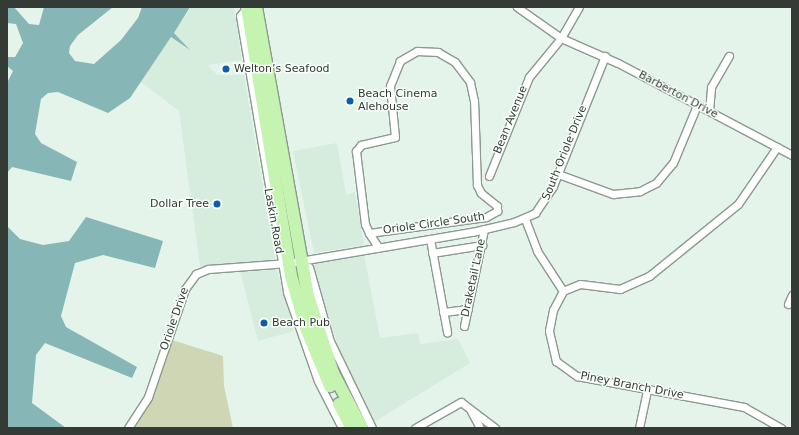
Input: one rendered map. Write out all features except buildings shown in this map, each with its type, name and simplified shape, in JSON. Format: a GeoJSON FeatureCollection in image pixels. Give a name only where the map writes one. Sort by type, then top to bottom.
{"type":"FeatureCollection","features":[{"type":"Feature","properties":{"kind":"main road","name":"Laskin Road"},"geometry":{"type":"LineString","coordinates":[[247,7],[306,328],[352,428]]}},
{"type":"Feature","properties":{"kind":"main road","name":"Laskin Road"},"geometry":{"type":"LineString","coordinates":[[256,7],[263,93]]}},
{"type":"Feature","properties":{"kind":"main road","name":"Laskin Road"},"geometry":{"type":"LineString","coordinates":[[294,262],[326,355],[362,428]]}},
{"type":"Feature","properties":{"kind":"street","name":"Barberton Drive"},"geometry":{"type":"LineString","coordinates":[[517,7],[561,38],[605,56],[792,155]]}},
{"type":"Feature","properties":{"kind":"street","name":"Bean Avenue"},"geometry":{"type":"LineString","coordinates":[[489,176],[529,77],[561,38],[578,7]]}},
{"type":"Feature","properties":{"kind":"street","name":"Oriole Circle South"},"geometry":{"type":"LineString","coordinates":[[369,233],[486,217],[497,212],[497,206],[481,194],[477,185],[474,101],[470,82],[459,65],[438,52],[416,51],[400,61],[390,86],[395,137],[361,145],[356,150],[369,233],[378,247]]}},
{"type":"Feature","properties":{"kind":"street","name":"South Oriole Drive"},"geometry":{"type":"LineString","coordinates":[[294,262],[484,229],[525,219],[546,201],[605,56]]}},
{"type":"Feature","properties":{"kind":"street"},"geometry":{"type":"LineString","coordinates":[[709,111],[712,88],[729,56]]}},
{"type":"Feature","properties":{"kind":"street"},"geometry":{"type":"LineString","coordinates":[[558,174],[613,194],[640,191],[656,184],[673,163],[697,106]]}},
{"type":"Feature","properties":{"kind":"street"},"geometry":{"type":"LineString","coordinates":[[525,219],[537,251],[563,291],[580,284],[620,289],[649,276],[738,204],[777,147]]}},
{"type":"Feature","properties":{"kind":"street","name":"Draketail Lane"},"geometry":{"type":"LineString","coordinates":[[464,326],[482,245],[484,229]]}},
{"type":"Feature","properties":{"kind":"street"},"geometry":{"type":"LineString","coordinates":[[430,239],[447,332]]}},
{"type":"Feature","properties":{"kind":"street"},"geometry":{"type":"LineString","coordinates":[[432,253],[482,245]]}},
{"type":"Feature","properties":{"kind":"street","name":"Oriole Drive"},"geometry":{"type":"LineString","coordinates":[[128,428],[148,397],[185,289],[192,277],[208,269],[294,262]]}},
{"type":"Feature","properties":{"kind":"street","name":"Laskin Road"},"geometry":{"type":"LineString","coordinates":[[294,262],[300,336],[342,428]]}},
{"type":"Feature","properties":{"kind":"street","name":"Laskin Road"},"geometry":{"type":"LineString","coordinates":[[294,262],[372,428]]}},
{"type":"Feature","properties":{"kind":"street","name":"Piney Branch Drive"},"geometry":{"type":"LineString","coordinates":[[563,291],[550,321],[549,341],[556,361],[577,376],[744,407],[781,428]]}},
{"type":"Feature","properties":{"kind":"street"},"geometry":{"type":"LineString","coordinates":[[788,304],[792,295]]}},
{"type":"Feature","properties":{"kind":"street"},"geometry":{"type":"LineString","coordinates":[[443,312],[468,309]]}},
{"type":"Feature","properties":{"kind":"street"},"geometry":{"type":"LineString","coordinates":[[640,428],[647,389]]}},
{"type":"Feature","properties":{"kind":"street"},"geometry":{"type":"LineString","coordinates":[[415,428],[457,403],[468,406],[493,428]]}},
{"type":"Feature","properties":{"kind":"street"},"geometry":{"type":"LineString","coordinates":[[468,406],[480,428]]}},
{"type":"Feature","properties":{"kind":"shaded area"},"geometry":{"type":"Polygon","coordinates":[[[191,7],[234,7],[242,60],[208,65],[217,75],[244,75],[277,270],[294,331],[258,341],[238,263],[200,266],[179,111],[140,81],[171,37],[189,50],[174,33],[191,7]]]}},
{"type":"Feature","properties":{"kind":"shaded area"},"geometry":{"type":"Polygon","coordinates":[[[337,143],[346,195],[355,192],[364,245],[314,253],[293,151],[337,143]]]}},
{"type":"Feature","properties":{"kind":"shaded area"},"geometry":{"type":"Polygon","coordinates":[[[364,254],[380,338],[418,333],[420,344],[458,339],[470,363],[374,422],[344,364],[313,268],[316,263],[364,254]]]}},
{"type":"Feature","properties":{"kind":"green space"},"geometry":{"type":"Polygon","coordinates":[[[172,340],[223,356],[224,386],[233,428],[135,428],[153,396],[172,340]]]}},
{"type":"Feature","properties":{"kind":"water"},"geometry":{"type":"Polygon","coordinates":[[[7,7],[14,7],[29,24],[39,25],[44,7],[113,7],[78,35],[70,46],[69,53],[75,61],[94,64],[121,40],[138,18],[142,7],[190,7],[174,33],[190,50],[171,37],[130,98],[108,113],[58,92],[48,93],[41,99],[35,134],[41,143],[77,162],[71,181],[12,167],[7,173],[7,83],[13,71],[7,66],[7,57],[15,57],[23,43],[16,24],[7,23],[7,7]]]}},
{"type":"Feature","properties":{"kind":"water"},"geometry":{"type":"Polygon","coordinates":[[[86,217],[163,241],[155,268],[103,255],[75,263],[61,316],[66,327],[137,367],[132,378],[45,343],[36,355],[32,403],[66,428],[7,428],[7,226],[20,239],[43,245],[69,241],[86,217]]]}},
{"type":"Feature","properties":{"kind":"place","name":"Welton’s Seafood"},"geometry":{"type":"Point","coordinates":[226,69]}},
{"type":"Feature","properties":{"kind":"place","name":"Beach Cinema Alehouse"},"geometry":{"type":"Point","coordinates":[350,101]}},
{"type":"Feature","properties":{"kind":"place","name":"Dollar Tree"},"geometry":{"type":"Point","coordinates":[217,204]}},
{"type":"Feature","properties":{"kind":"place","name":"Beach Pub"},"geometry":{"type":"Point","coordinates":[264,323]}}]}
